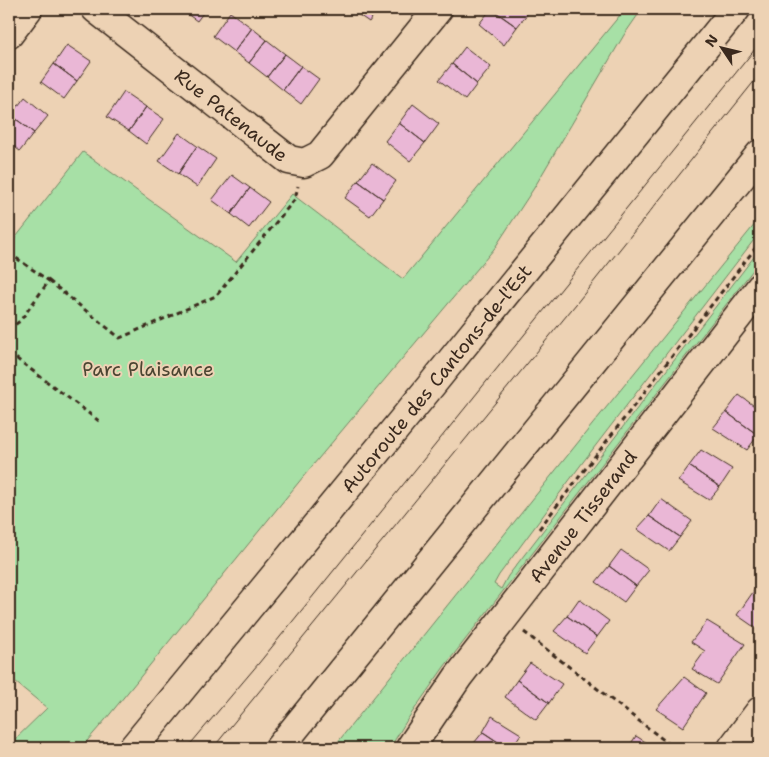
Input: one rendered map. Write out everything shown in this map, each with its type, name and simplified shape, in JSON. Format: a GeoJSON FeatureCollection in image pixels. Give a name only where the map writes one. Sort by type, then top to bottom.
{"type":"FeatureCollection","features":[{"type":"Feature","properties":{"kind":"main road"},"geometry":{"type":"LineString","coordinates":[[9,34],[28,9]]}},
{"type":"Feature","properties":{"kind":"main road","name":"Rue Patenaude"},"geometry":{"type":"LineString","coordinates":[[96,9],[289,160],[304,163],[320,155],[438,9]]}},
{"type":"Feature","properties":{"kind":"main road","name":"Autoroute des Cantons-de-l'Est"},"geometry":{"type":"LineString","coordinates":[[134,748],[736,9]]}},
{"type":"Feature","properties":{"kind":"main road"},"geometry":{"type":"LineString","coordinates":[[278,748],[760,154]]}},
{"type":"Feature","properties":{"kind":"main road","name":"Avenue Tisserand"},"geometry":{"type":"LineString","coordinates":[[410,748],[463,671],[760,288]]}},
{"type":"Feature","properties":{"kind":"main road"},"geometry":{"type":"LineString","coordinates":[[732,748],[760,711]]}},
{"type":"Feature","properties":{"kind":"path"},"geometry":{"type":"LineString","coordinates":[[9,253],[49,281],[120,338],[216,296],[295,199],[304,163]]}},
{"type":"Feature","properties":{"kind":"path"},"geometry":{"type":"LineString","coordinates":[[9,329],[20,321],[49,281]]}},
{"type":"Feature","properties":{"kind":"path"},"geometry":{"type":"LineString","coordinates":[[9,353],[99,422]]}},
{"type":"Feature","properties":{"kind":"path"},"geometry":{"type":"LineString","coordinates":[[518,627],[674,748]]}},
{"type":"Feature","properties":{"kind":"green space","name":"Parc Plaisance"},"geometry":{"type":"Polygon","coordinates":[[[625,9],[642,9],[624,35],[534,188],[494,249],[303,477],[106,719],[81,748],[9,748],[9,745],[47,708],[9,677],[9,246],[83,152],[236,262],[292,194],[403,279],[625,9]]]}},
{"type":"Feature","properties":{"kind":"green space"},"geometry":{"type":"Polygon","coordinates":[[[760,218],[760,232],[583,462],[494,584],[501,589],[508,576],[760,249],[760,261],[444,667],[390,748],[333,748],[588,430],[760,218]]]}},
{"type":"Feature","properties":{"kind":"building"},"geometry":{"type":"Polygon","coordinates":[[[180,9],[206,9],[197,21],[180,9]]]}},
{"type":"Feature","properties":{"kind":"building"},"geometry":{"type":"Polygon","coordinates":[[[350,9],[378,9],[369,22],[350,9]]]}},
{"type":"Feature","properties":{"kind":"building"},"geometry":{"type":"Polygon","coordinates":[[[491,9],[517,27],[504,45],[479,24],[491,9]]]}},
{"type":"Feature","properties":{"kind":"building"},"geometry":{"type":"Polygon","coordinates":[[[492,9],[531,9],[517,27],[492,9]]]}},
{"type":"Feature","properties":{"kind":"building"},"geometry":{"type":"Polygon","coordinates":[[[230,12],[252,28],[234,52],[213,36],[230,12]]]}},
{"type":"Feature","properties":{"kind":"building"},"geometry":{"type":"Polygon","coordinates":[[[252,28],[267,40],[249,63],[234,52],[252,28]]]}},
{"type":"Feature","properties":{"kind":"building"},"geometry":{"type":"Polygon","coordinates":[[[267,40],[285,54],[267,77],[249,63],[267,40]]]}},
{"type":"Feature","properties":{"kind":"building"},"geometry":{"type":"Polygon","coordinates":[[[67,45],[91,61],[77,81],[54,64],[67,45]]]}},
{"type":"Feature","properties":{"kind":"building"},"geometry":{"type":"Polygon","coordinates":[[[465,47],[491,67],[477,84],[452,64],[465,47]]]}},
{"type":"Feature","properties":{"kind":"building"},"geometry":{"type":"Polygon","coordinates":[[[285,54],[301,66],[283,90],[267,77],[285,54]]]}},
{"type":"Feature","properties":{"kind":"building"},"geometry":{"type":"Polygon","coordinates":[[[54,64],[77,81],[64,99],[41,82],[54,64]]]}},
{"type":"Feature","properties":{"kind":"building"},"geometry":{"type":"Polygon","coordinates":[[[452,64],[477,84],[465,100],[439,80],[452,64]]]}},
{"type":"Feature","properties":{"kind":"building"},"geometry":{"type":"Polygon","coordinates":[[[301,66],[319,79],[301,104],[283,90],[301,66]]]}},
{"type":"Feature","properties":{"kind":"building"},"geometry":{"type":"Polygon","coordinates":[[[124,92],[146,107],[129,131],[107,117],[124,92]]]}},
{"type":"Feature","properties":{"kind":"building"},"geometry":{"type":"Polygon","coordinates":[[[25,97],[48,116],[34,133],[11,115],[25,97]]]}},
{"type":"Feature","properties":{"kind":"building"},"geometry":{"type":"Polygon","coordinates":[[[413,104],[439,124],[425,143],[399,123],[413,104]]]}},
{"type":"Feature","properties":{"kind":"building"},"geometry":{"type":"Polygon","coordinates":[[[146,107],[164,119],[146,144],[129,131],[146,107]]]}},
{"type":"Feature","properties":{"kind":"building"},"geometry":{"type":"Polygon","coordinates":[[[11,115],[34,133],[20,151],[9,143],[9,118],[11,115]]]}},
{"type":"Feature","properties":{"kind":"building"},"geometry":{"type":"Polygon","coordinates":[[[399,123],[425,143],[410,161],[385,141],[399,123]]]}},
{"type":"Feature","properties":{"kind":"building"},"geometry":{"type":"Polygon","coordinates":[[[179,133],[197,146],[178,174],[159,161],[179,133]]]}},
{"type":"Feature","properties":{"kind":"building"},"geometry":{"type":"Polygon","coordinates":[[[197,146],[216,159],[197,187],[178,174],[197,146]]]}},
{"type":"Feature","properties":{"kind":"building"},"geometry":{"type":"Polygon","coordinates":[[[372,163],[396,181],[383,199],[358,181],[372,163]]]}},
{"type":"Feature","properties":{"kind":"building"},"geometry":{"type":"Polygon","coordinates":[[[232,175],[250,188],[231,214],[212,200],[232,175]]]}},
{"type":"Feature","properties":{"kind":"building"},"geometry":{"type":"Polygon","coordinates":[[[358,181],[383,199],[370,216],[345,198],[358,181]]]}},
{"type":"Feature","properties":{"kind":"building"},"geometry":{"type":"Polygon","coordinates":[[[250,188],[269,202],[249,228],[231,214],[250,188]]]}},
{"type":"Feature","properties":{"kind":"building"},"geometry":{"type":"Polygon","coordinates":[[[739,395],[760,410],[760,432],[758,435],[726,412],[739,395]]]}},
{"type":"Feature","properties":{"kind":"building"},"geometry":{"type":"Polygon","coordinates":[[[726,412],[758,435],[747,450],[713,428],[726,412]]]}},
{"type":"Feature","properties":{"kind":"building"},"geometry":{"type":"Polygon","coordinates":[[[701,450],[732,469],[720,487],[689,466],[701,450]]]}},
{"type":"Feature","properties":{"kind":"building"},"geometry":{"type":"Polygon","coordinates":[[[689,466],[720,487],[709,500],[678,481],[689,466]]]}},
{"type":"Feature","properties":{"kind":"building"},"geometry":{"type":"Polygon","coordinates":[[[661,499],[692,521],[680,537],[649,516],[661,499]]]}},
{"type":"Feature","properties":{"kind":"building"},"geometry":{"type":"Polygon","coordinates":[[[649,516],[680,537],[669,551],[637,529],[649,516]]]}},
{"type":"Feature","properties":{"kind":"building"},"geometry":{"type":"Polygon","coordinates":[[[621,550],[649,570],[636,586],[609,566],[621,550]]]}},
{"type":"Feature","properties":{"kind":"building"},"geometry":{"type":"Polygon","coordinates":[[[609,566],[636,586],[624,602],[596,582],[609,566]]]}},
{"type":"Feature","properties":{"kind":"building"},"geometry":{"type":"Polygon","coordinates":[[[760,582],[760,631],[737,615],[760,582]]]}},
{"type":"Feature","properties":{"kind":"building"},"geometry":{"type":"Polygon","coordinates":[[[579,599],[609,621],[597,637],[567,616],[579,599]]]}},
{"type":"Feature","properties":{"kind":"building"},"geometry":{"type":"Polygon","coordinates":[[[567,616],[597,637],[585,653],[554,631],[567,616]]]}},
{"type":"Feature","properties":{"kind":"building"},"geometry":{"type":"Polygon","coordinates":[[[707,621],[745,644],[717,684],[692,669],[705,651],[691,642],[707,621]]]}},
{"type":"Feature","properties":{"kind":"building"},"geometry":{"type":"Polygon","coordinates":[[[530,663],[562,684],[549,703],[517,680],[530,663]]]}},
{"type":"Feature","properties":{"kind":"building"},"geometry":{"type":"Polygon","coordinates":[[[684,677],[706,693],[683,727],[656,709],[684,677]]]}},
{"type":"Feature","properties":{"kind":"building"},"geometry":{"type":"Polygon","coordinates":[[[517,680],[549,703],[536,720],[505,697],[517,680]]]}},
{"type":"Feature","properties":{"kind":"building"},"geometry":{"type":"Polygon","coordinates":[[[492,716],[521,734],[511,748],[507,748],[483,732],[492,716]]]}},
{"type":"Feature","properties":{"kind":"building"},"geometry":{"type":"Polygon","coordinates":[[[483,732],[507,748],[470,748],[483,732]]]}},
{"type":"Feature","properties":{"kind":"building"},"geometry":{"type":"Polygon","coordinates":[[[636,736],[655,748],[628,748],[636,736]]]}},
{"type":"Feature","properties":{"kind":"tram line"},"geometry":{"type":"LineString","coordinates":[[187,748],[259,663],[760,43]]}},
{"type":"Feature","properties":{"kind":"tram line"},"geometry":{"type":"LineString","coordinates":[[213,748],[576,304],[760,74]]}}]}
